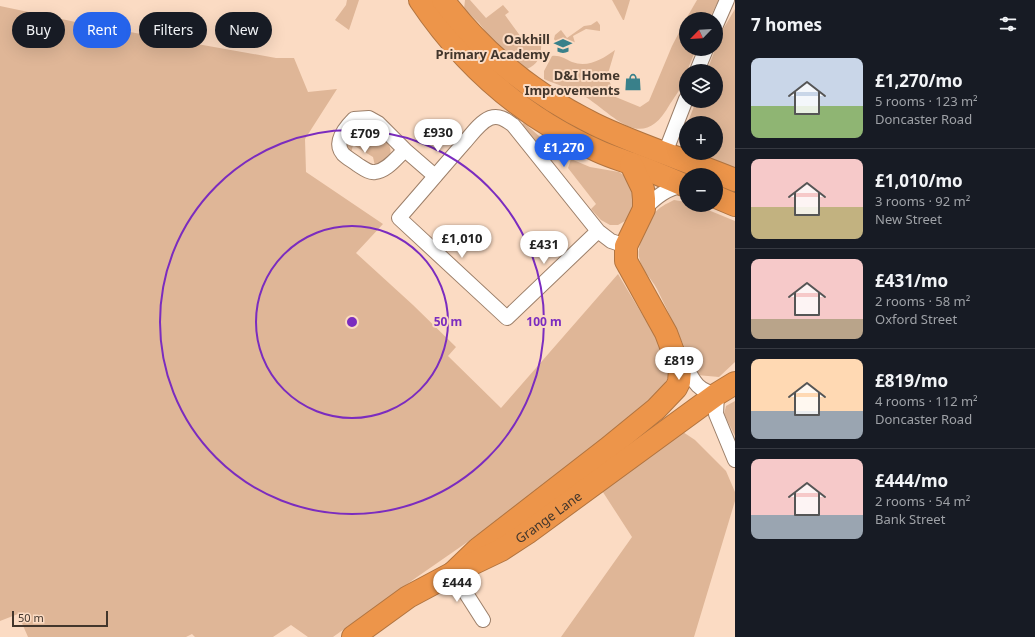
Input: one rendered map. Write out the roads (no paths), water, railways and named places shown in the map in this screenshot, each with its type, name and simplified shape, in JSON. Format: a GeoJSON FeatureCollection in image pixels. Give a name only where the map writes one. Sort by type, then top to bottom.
{"type":"FeatureCollection","features":[{"type":"Feature","properties":{"kind":"highway"},"geometry":{"type":"LineString","coordinates":[[420,0],[454,45],[499,90],[543,121],[600,152],[631,164],[679,175]]}},
{"type":"Feature","properties":{"kind":"highway"},"geometry":{"type":"LineString","coordinates":[[443,0],[473,36],[491,54],[537,92],[594,124],[665,152],[681,168]]}},
{"type":"Feature","properties":{"kind":"highway"},"geometry":{"type":"LineString","coordinates":[[453,573],[478,549],[656,409],[676,388],[679,382],[680,370],[666,333],[626,261],[626,246],[644,209],[642,189],[631,164]]}},
{"type":"Feature","properties":{"kind":"highway"},"geometry":{"type":"LineString","coordinates":[[723,179],[735,180]]}},
{"type":"Feature","properties":{"kind":"highway"},"geometry":{"type":"LineString","coordinates":[[723,188],[735,193]]}},
{"type":"Feature","properties":{"kind":"highway"},"geometry":{"type":"LineString","coordinates":[[723,200],[735,205]]}},
{"type":"Feature","properties":{"kind":"highway","name":"Grange Lane"},"geometry":{"type":"LineString","coordinates":[[353,637],[408,598],[453,573],[501,550],[527,533],[726,389]]}},
{"type":"Feature","properties":{"kind":"street"},"geometry":{"type":"LineString","coordinates":[[722,12],[727,0]]}},
{"type":"Feature","properties":{"kind":"street"},"geometry":{"type":"LineString","coordinates":[[665,152],[682,108]]}},
{"type":"Feature","properties":{"kind":"street"},"geometry":{"type":"LineString","coordinates":[[598,231],[508,318],[399,218],[481,124],[495,117],[504,118],[513,125],[598,231],[611,241],[626,246]]}},
{"type":"Feature","properties":{"kind":"street"},"geometry":{"type":"LineString","coordinates":[[405,150],[388,166],[373,173],[365,170],[344,155],[340,148],[339,140],[345,128],[354,119],[369,118],[378,123],[405,150],[435,176]]}},
{"type":"Feature","properties":{"kind":"street"},"geometry":{"type":"LineString","coordinates":[[644,209],[662,193],[679,184]]}},
{"type":"Feature","properties":{"kind":"street"},"geometry":{"type":"LineString","coordinates":[[666,333],[697,386],[707,393],[726,389]]}},
{"type":"Feature","properties":{"kind":"street"},"geometry":{"type":"LineString","coordinates":[[726,389],[716,414],[735,460]]}},
{"type":"Feature","properties":{"kind":"street"},"geometry":{"type":"LineString","coordinates":[[453,573],[482,620]]}},
{"type":"Feature","properties":{"kind":"place","name":"Oakhill Primary Academy"},"geometry":{"type":"Point","coordinates":[563,46]}},
{"type":"Feature","properties":{"kind":"place","name":"D&I Home Improvements"},"geometry":{"type":"Point","coordinates":[633,82]}}]}
